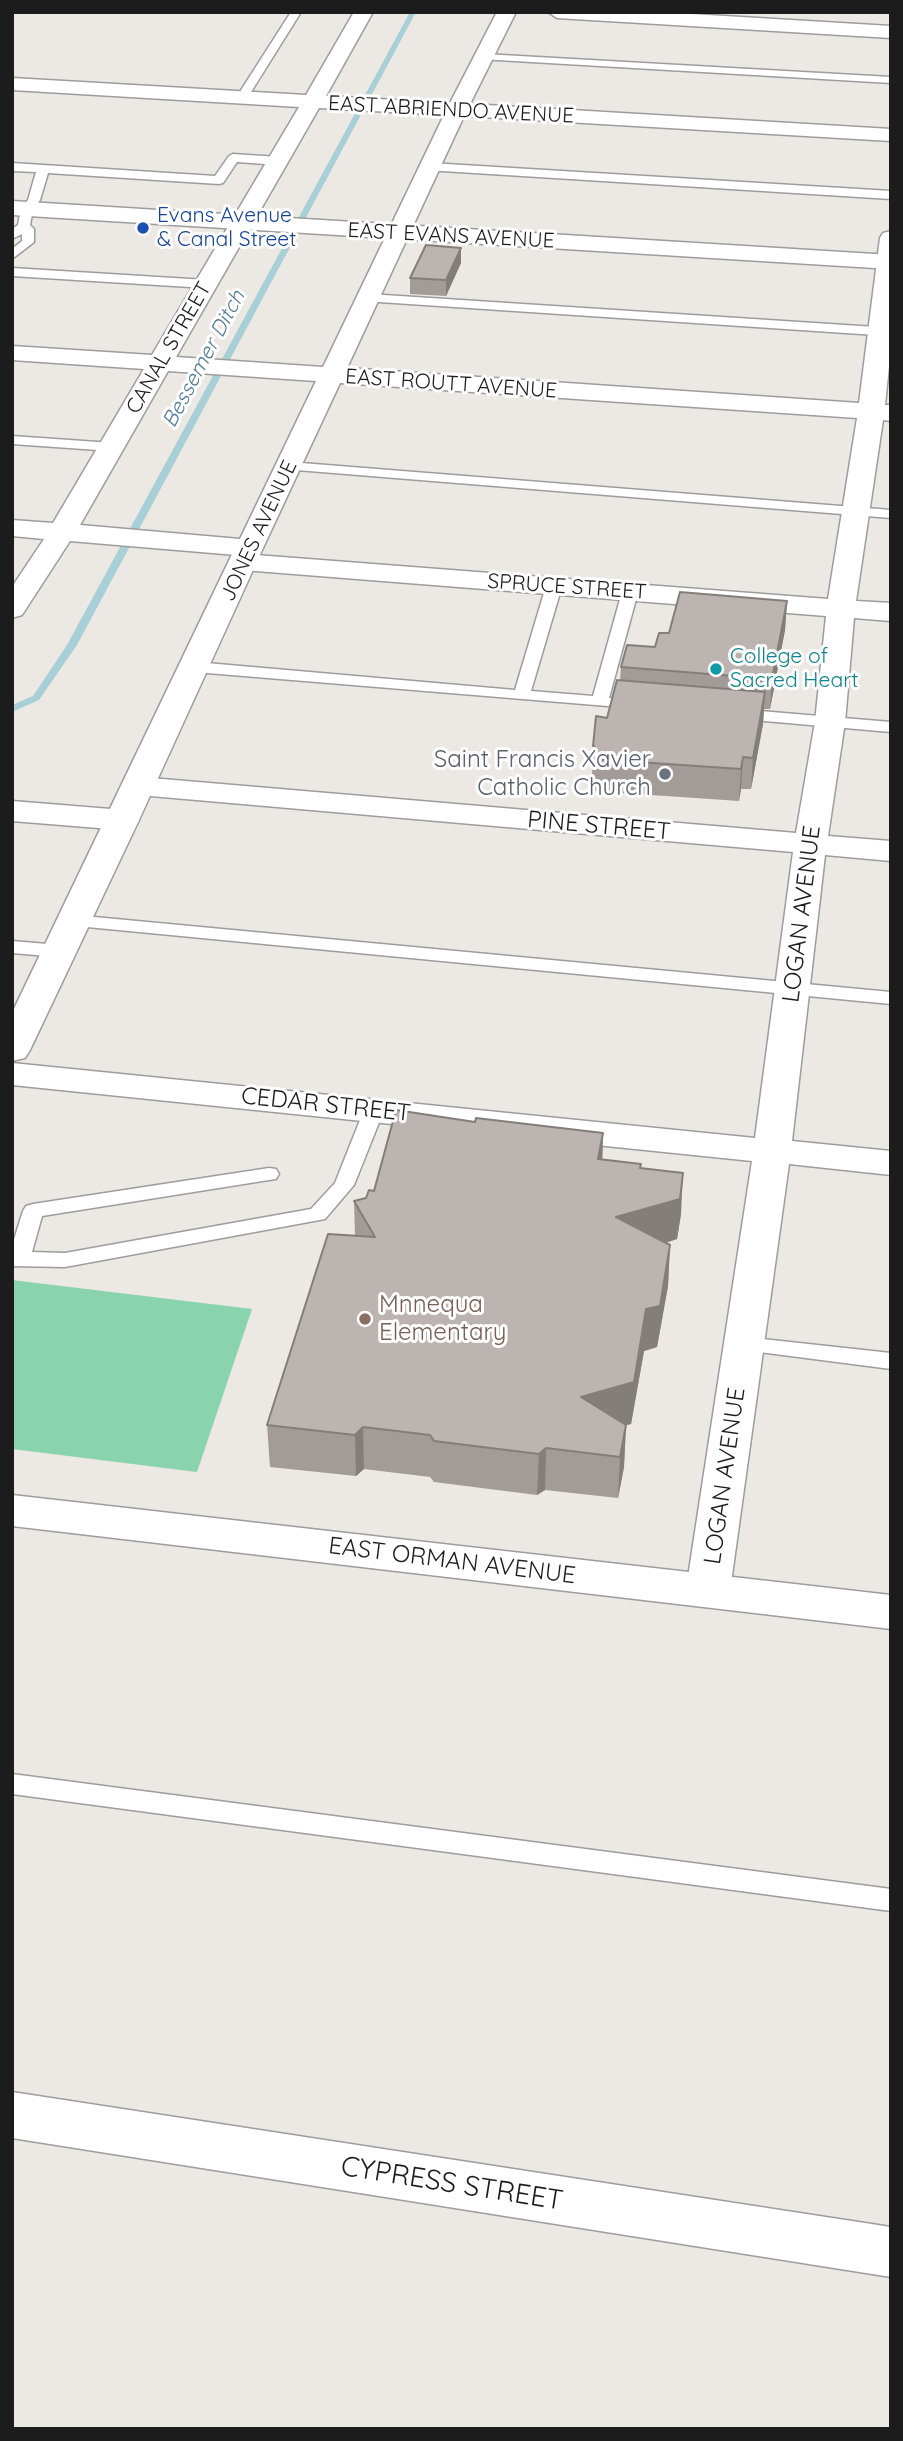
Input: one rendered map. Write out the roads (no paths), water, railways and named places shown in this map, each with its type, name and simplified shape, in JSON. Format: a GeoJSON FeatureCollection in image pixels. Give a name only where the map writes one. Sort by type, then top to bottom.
{"type":"FeatureCollection","features":[{"type":"Feature","properties":{"kind":"street","name":"CANAL STREET"},"geometry":{"type":"LineString","coordinates":[[12,609],[62,532],[112,447],[363,12]]}},
{"type":"Feature","properties":{"kind":"street","name":"JONES AVENUE"},"geometry":{"type":"LineString","coordinates":[[12,1050],[333,376],[398,232],[507,12]]}},
{"type":"Feature","properties":{"kind":"street"},"geometry":{"type":"LineString","coordinates":[[557,12],[891,32]]}},
{"type":"Feature","properties":{"kind":"street","name":"EAST ABRIENDO AVENUE"},"geometry":{"type":"LineString","coordinates":[[14,86],[98,95],[242,98],[891,135]]}},
{"type":"Feature","properties":{"kind":"street","name":"EAST EVANS AVENUE"},"geometry":{"type":"LineString","coordinates":[[21,214],[890,254]]}},
{"type":"Feature","properties":{"kind":"street","name":"LOGAN AVENUE"},"geometry":{"type":"LineString","coordinates":[[708,1590],[772,1151],[810,845],[830,722],[841,608],[856,511],[881,413],[890,254]]}},
{"type":"Feature","properties":{"kind":"street","name":"EAST ROUTT AVENUE"},"geometry":{"type":"LineString","coordinates":[[12,353],[881,413]]}},
{"type":"Feature","properties":{"kind":"street","name":"SPRUCE STREET"},"geometry":{"type":"LineString","coordinates":[[12,528],[143,539],[246,555],[554,586],[891,612]]}},
{"type":"Feature","properties":{"kind":"street","name":"PINE STREET"},"geometry":{"type":"LineString","coordinates":[[139,786],[891,851]]}},
{"type":"Feature","properties":{"kind":"street"},"geometry":{"type":"LineString","coordinates":[[12,811],[123,820]]}},
{"type":"Feature","properties":{"kind":"street","name":"CEDAR STREET"},"geometry":{"type":"LineString","coordinates":[[12,1074],[891,1163]]}},
{"type":"Feature","properties":{"kind":"street","name":"EAST ORMAN AVENUE"},"geometry":{"type":"LineString","coordinates":[[12,1510],[891,1612]]}},
{"type":"Feature","properties":{"kind":"street","name":"CYPRESS STREET"},"geometry":{"type":"LineString","coordinates":[[12,2115],[891,2252]]}},
{"type":"Feature","properties":{"kind":"lane"},"geometry":{"type":"LineString","coordinates":[[242,98],[296,12]]}},
{"type":"Feature","properties":{"kind":"lane"},"geometry":{"type":"LineString","coordinates":[[484,57],[891,80]]}},
{"type":"Feature","properties":{"kind":"lane"},"geometry":{"type":"LineString","coordinates":[[12,167],[219,180],[233,158],[278,161]]}},
{"type":"Feature","properties":{"kind":"lane"},"geometry":{"type":"LineString","coordinates":[[430,167],[891,195]]}},
{"type":"Feature","properties":{"kind":"lane"},"geometry":{"type":"LineString","coordinates":[[12,235],[21,214],[34,200],[43,169]]}},
{"type":"Feature","properties":{"kind":"lane"},"geometry":{"type":"LineString","coordinates":[[12,243],[18,238],[21,214]]}},
{"type":"Feature","properties":{"kind":"lane"},"geometry":{"type":"LineString","coordinates":[[12,256],[28,242],[28,229],[21,214]]}},
{"type":"Feature","properties":{"kind":"lane"},"geometry":{"type":"LineString","coordinates":[[12,272],[206,285]]}},
{"type":"Feature","properties":{"kind":"lane"},"geometry":{"type":"LineString","coordinates":[[369,298],[885,331]]}},
{"type":"Feature","properties":{"kind":"lane"},"geometry":{"type":"LineString","coordinates":[[12,440],[112,447]]}},
{"type":"Feature","properties":{"kind":"lane"},"geometry":{"type":"LineString","coordinates":[[289,466],[891,514]]}},
{"type":"Feature","properties":{"kind":"lane"},"geometry":{"type":"LineString","coordinates":[[522,695],[554,586]]}},
{"type":"Feature","properties":{"kind":"lane"},"geometry":{"type":"LineString","coordinates":[[600,702],[630,592]]}},
{"type":"Feature","properties":{"kind":"lane"},"geometry":{"type":"LineString","coordinates":[[195,667],[653,707]]}},
{"type":"Feature","properties":{"kind":"lane"},"geometry":{"type":"LineString","coordinates":[[718,712],[891,727]]}},
{"type":"Feature","properties":{"kind":"lane"},"geometry":{"type":"LineString","coordinates":[[73,921],[891,998]]}},
{"type":"Feature","properties":{"kind":"lane"},"geometry":{"type":"LineString","coordinates":[[12,947],[59,951]]}},
{"type":"Feature","properties":{"kind":"lane"},"geometry":{"type":"LineString","coordinates":[[269,1174],[33,1211],[16,1259],[65,1260],[318,1214],[344,1185],[374,1110]]}},
{"type":"Feature","properties":{"kind":"lane"},"geometry":{"type":"LineString","coordinates":[[744,1344],[891,1361]]}},
{"type":"Feature","properties":{"kind":"lane"},"geometry":{"type":"LineString","coordinates":[[12,1784],[891,1900]]}},
{"type":"Feature","properties":{"kind":"waterway","name":"Bessemer Ditch"},"geometry":{"type":"LineString","coordinates":[[12,709],[36,698],[72,645],[413,12]]}},
{"type":"Feature","properties":{"kind":"place","name":"Evans Avenue & Canal Street"},"geometry":{"type":"Point","coordinates":[143,228]}},
{"type":"Feature","properties":{"kind":"place","name":"College of Sacred Heart"},"geometry":{"type":"Point","coordinates":[716,669]}},
{"type":"Feature","properties":{"kind":"place","name":"Saint Francis Xavier Catholic Church"},"geometry":{"type":"Point","coordinates":[665,774]}},
{"type":"Feature","properties":{"kind":"place","name":"Mnnequa Elementary"},"geometry":{"type":"Point","coordinates":[365,1319]}}]}
